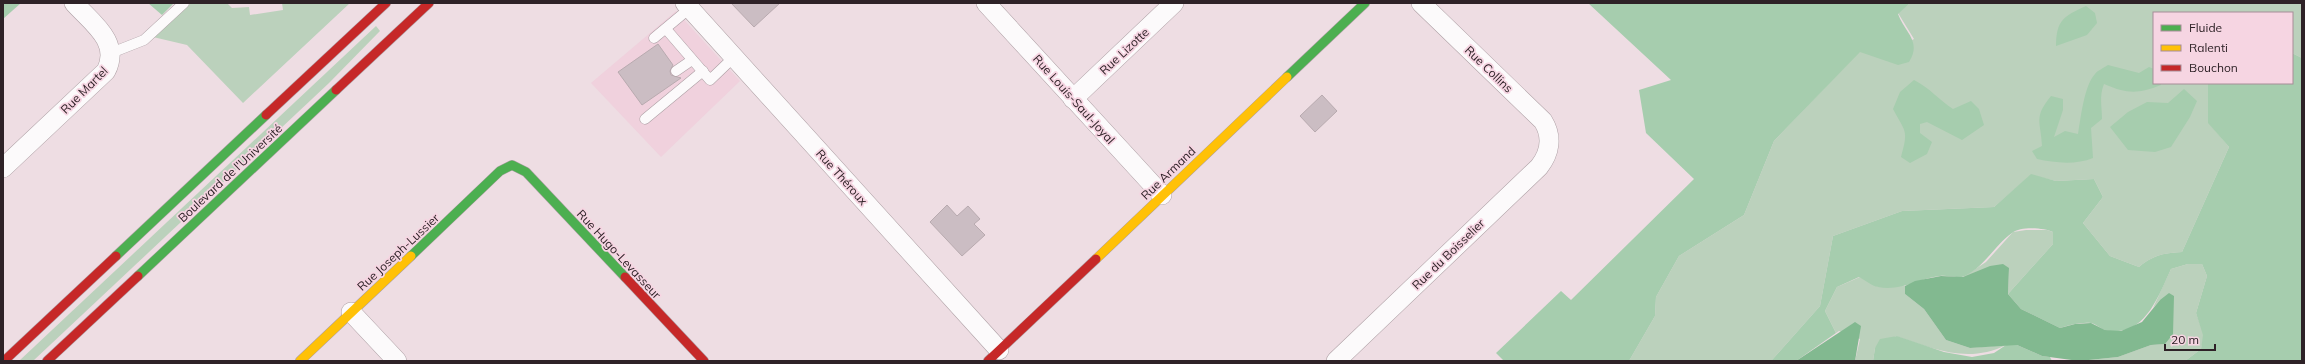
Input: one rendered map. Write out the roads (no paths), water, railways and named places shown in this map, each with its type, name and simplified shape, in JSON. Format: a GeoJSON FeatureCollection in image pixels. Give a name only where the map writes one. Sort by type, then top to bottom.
{"type":"FeatureCollection","features":[{"type":"Feature","properties":{"kind":"street","name":"Rue Martel"},"geometry":{"type":"LineString","coordinates":[[3,168],[106,71],[110,62],[111,53],[108,42],[74,3]]}},
{"type":"Feature","properties":{"kind":"street","name":"Boulevard de l'Université"},"geometry":{"type":"LineString","coordinates":[[4,361],[386,3]]}},
{"type":"Feature","properties":{"kind":"street","name":"Boulevard de l'Université"},"geometry":{"type":"LineString","coordinates":[[47,361],[429,3]]}},
{"type":"Feature","properties":{"kind":"street","name":"Rue Louis-Saul-Joyal"},"geometry":{"type":"LineString","coordinates":[[986,3],[1162,195]]}},
{"type":"Feature","properties":{"kind":"street","name":"Rue Lizotte"},"geometry":{"type":"LineString","coordinates":[[1073,99],[1174,3]]}},
{"type":"Feature","properties":{"kind":"street","name":"Rue Armand"},"geometry":{"type":"LineString","coordinates":[[993,356],[1365,3]]}},
{"type":"Feature","properties":{"kind":"street","name":"Rue Collins"},"geometry":{"type":"LineString","coordinates":[[1421,3],[1538,116],[1546,127],[1550,140]]}},
{"type":"Feature","properties":{"kind":"street","name":"Rue Théroux"},"geometry":{"type":"LineString","coordinates":[[688,6],[993,356]]}},
{"type":"Feature","properties":{"kind":"street","name":"Rue du Boisselier"},"geometry":{"type":"LineString","coordinates":[[1336,361],[1539,168],[1546,157],[1550,140]]}},
{"type":"Feature","properties":{"kind":"street","name":"Rue Joseph-Lussier"},"geometry":{"type":"LineString","coordinates":[[300,361],[504,168],[515,166]]}},
{"type":"Feature","properties":{"kind":"street","name":"Rue Hugo-Levasseur"},"geometry":{"type":"LineString","coordinates":[[515,166],[526,172],[704,361]]}},
{"type":"Feature","properties":{"kind":"street"},"geometry":{"type":"LineString","coordinates":[[351,312],[397,361]]}},
{"type":"Feature","properties":{"kind":"lane"},"geometry":{"type":"LineString","coordinates":[[111,53],[144,40],[184,3]]}},
{"type":"Feature","properties":{"kind":"lane"},"geometry":{"type":"LineString","coordinates":[[654,38],[666,29],[688,6]]}},
{"type":"Feature","properties":{"kind":"lane"},"geometry":{"type":"LineString","coordinates":[[666,29],[710,80],[734,57]]}},
{"type":"Feature","properties":{"kind":"lane"},"geometry":{"type":"LineString","coordinates":[[676,71],[692,60]]}},
{"type":"Feature","properties":{"kind":"lane"},"geometry":{"type":"LineString","coordinates":[[645,118],[703,71]]}}]}
